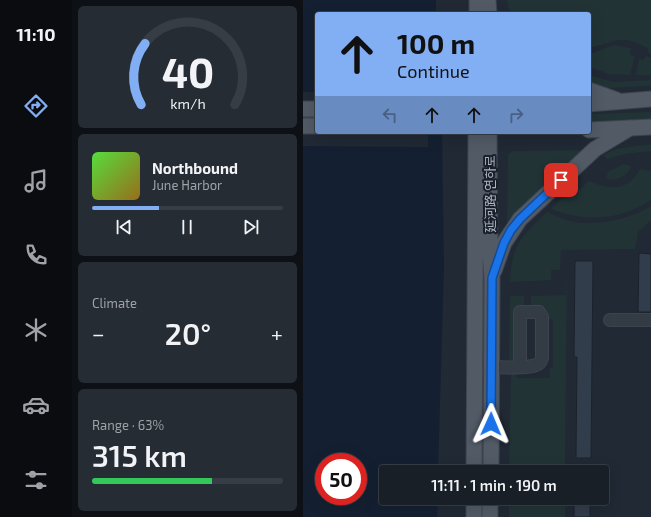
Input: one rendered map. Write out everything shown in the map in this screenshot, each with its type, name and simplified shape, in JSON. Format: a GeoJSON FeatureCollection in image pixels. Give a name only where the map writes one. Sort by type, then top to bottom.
{"type":"FeatureCollection","features":[{"type":"Feature","properties":{"kind":"main road"},"geometry":{"type":"LineString","coordinates":[[477,0],[477,12]]}},
{"type":"Feature","properties":{"kind":"main road"},"geometry":{"type":"LineString","coordinates":[[488,0],[489,12]]}},
{"type":"Feature","properties":{"kind":"main road"},"geometry":{"type":"LineString","coordinates":[[591,91],[624,102]]}},
{"type":"Feature","properties":{"kind":"main road"},"geometry":{"type":"LineString","coordinates":[[591,104],[651,99]]}},
{"type":"Feature","properties":{"kind":"main road"},"geometry":{"type":"LineString","coordinates":[[303,109],[315,109]]}},
{"type":"Feature","properties":{"kind":"main road"},"geometry":{"type":"LineString","coordinates":[[303,126],[315,126]]}},
{"type":"Feature","properties":{"kind":"main road"},"geometry":{"type":"LineString","coordinates":[[591,130],[651,127]]}},
{"type":"Feature","properties":{"kind":"main road"},"geometry":{"type":"LineString","coordinates":[[492,278],[504,243],[520,219],[595,149],[630,128]]}},
{"type":"Feature","properties":{"kind":"main road","name":"延河路 연하로"},"geometry":{"type":"LineString","coordinates":[[474,465],[476,134]]}},
{"type":"Feature","properties":{"kind":"main road","name":"延河路 연하로"},"geometry":{"type":"LineString","coordinates":[[489,134],[490,253],[492,278],[491,465]]}},
{"type":"Feature","properties":{"kind":"main road"},"geometry":{"type":"LineString","coordinates":[[474,505],[474,517]]}},
{"type":"Feature","properties":{"kind":"main road"},"geometry":{"type":"LineString","coordinates":[[490,505],[490,517]]}},
{"type":"Feature","properties":{"kind":"lane"},"geometry":{"type":"LineString","coordinates":[[610,320],[651,320]]}},
{"type":"Feature","properties":{"kind":"lane"},"geometry":{"type":"LineString","coordinates":[[491,368],[520,367]]}},
{"type":"Feature","properties":{"kind":"shaded area"},"geometry":{"type":"Polygon","coordinates":[[[507,0],[651,0],[651,54],[647,52],[649,49],[624,40],[618,40],[591,48],[591,12],[512,12],[509,9],[507,0]]]}},
{"type":"Feature","properties":{"kind":"shaded area"},"geometry":{"type":"Polygon","coordinates":[[[614,45],[631,48],[630,54],[635,56],[630,75],[609,74],[591,68],[592,53],[614,45]]]}},
{"type":"Feature","properties":{"kind":"shaded area"},"geometry":{"type":"Polygon","coordinates":[[[646,56],[651,58],[651,75],[636,75],[639,59],[643,60],[646,56]]]}},
{"type":"Feature","properties":{"kind":"shaded area"},"geometry":{"type":"Polygon","coordinates":[[[591,76],[613,82],[651,80],[651,86],[606,88],[591,84],[591,76]]]}},
{"type":"Feature","properties":{"kind":"shaded area"},"geometry":{"type":"Polygon","coordinates":[[[651,112],[651,119],[591,122],[591,114],[651,112]]]}},
{"type":"Feature","properties":{"kind":"shaded area"},"geometry":{"type":"Polygon","coordinates":[[[651,144],[651,151],[625,154],[607,159],[603,155],[616,149],[651,144]]]}},
{"type":"Feature","properties":{"kind":"shaded area"},"geometry":{"type":"Polygon","coordinates":[[[585,150],[509,226],[507,225],[508,154],[513,151],[585,150]]]}},
{"type":"Feature","properties":{"kind":"shaded area"},"geometry":{"type":"Polygon","coordinates":[[[624,164],[631,166],[628,173],[618,179],[607,179],[606,177],[609,171],[624,164]]]}},
{"type":"Feature","properties":{"kind":"shaded area"},"geometry":{"type":"Polygon","coordinates":[[[640,169],[651,171],[651,200],[639,207],[614,216],[602,217],[576,216],[551,209],[566,193],[571,197],[589,181],[604,186],[617,187],[629,182],[640,169]]]}},
{"type":"Feature","properties":{"kind":"shaded area"},"geometry":{"type":"Polygon","coordinates":[[[651,206],[651,220],[638,232],[635,249],[561,250],[560,270],[551,270],[551,280],[510,282],[513,259],[519,242],[547,212],[570,221],[580,223],[601,223],[632,215],[651,206]]]}},
{"type":"Feature","properties":{"kind":"shaded area"},"geometry":{"type":"Polygon","coordinates":[[[567,259],[565,465],[509,465],[511,371],[516,371],[517,378],[550,378],[550,368],[553,368],[553,319],[547,319],[547,313],[543,308],[531,307],[531,296],[566,295],[567,259]]]}},
{"type":"Feature","properties":{"kind":"shaded area"},"geometry":{"type":"Polygon","coordinates":[[[510,296],[524,296],[524,307],[516,357],[509,362],[510,296]]]}},
{"type":"Feature","properties":{"kind":"shaded area"},"geometry":{"type":"Polygon","coordinates":[[[509,505],[565,505],[565,517],[509,517],[509,505]]]}},
{"type":"Feature","properties":{"kind":"water"},"geometry":{"type":"Polygon","coordinates":[[[303,0],[436,0],[436,12],[315,12],[315,134],[442,134],[444,267],[438,465],[379,465],[379,505],[438,505],[437,517],[303,517],[303,0]]]}},
{"type":"Feature","properties":{"kind":"pier"},"geometry":{"type":"Polygon","coordinates":[[[303,92],[315,92],[315,134],[428,134],[428,147],[303,146],[303,92]]]}},
{"type":"Feature","properties":{"kind":"building"},"geometry":{"type":"Polygon","coordinates":[[[639,253],[651,254],[651,312],[638,312],[639,253]]]}},
{"type":"Feature","properties":{"kind":"building"},"geometry":{"type":"Polygon","coordinates":[[[575,261],[593,261],[591,458],[576,458],[577,357],[574,357],[575,261]]]}},
{"type":"Feature","properties":{"kind":"building"},"geometry":{"type":"Polygon","coordinates":[[[574,505],[590,505],[590,517],[574,517],[574,505]]]}},
{"type":"Feature","properties":{"kind":"route"},"geometry":{"type":"LineString","coordinates":[[491,424],[492,278],[504,243],[511,230],[520,219],[561,180]]}}]}
